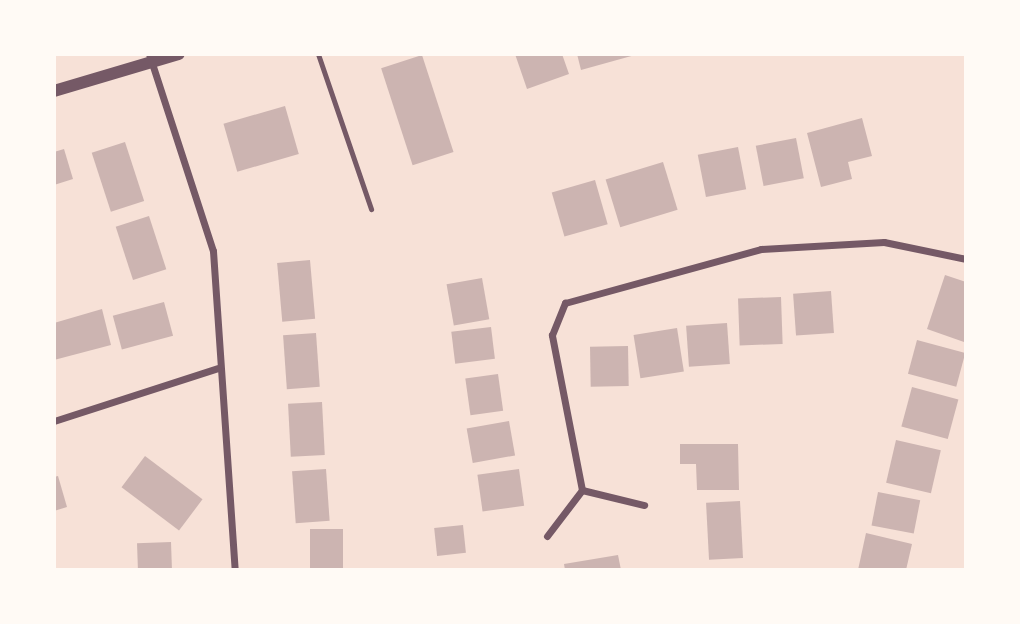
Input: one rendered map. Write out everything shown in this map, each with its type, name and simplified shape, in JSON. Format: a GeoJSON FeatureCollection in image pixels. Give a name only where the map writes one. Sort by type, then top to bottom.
{"type":"FeatureCollection","features":[{"type":"Feature","properties":{"kind":"street"},"geometry":{"type":"LineString","coordinates":[[54,91],[150,58],[179,54]]}},
{"type":"Feature","properties":{"kind":"street"},"geometry":{"type":"LineString","coordinates":[[150,58],[213,251],[218,368],[235,570]]}},
{"type":"Feature","properties":{"kind":"street"},"geometry":{"type":"LineString","coordinates":[[547,536],[582,490],[552,335],[565,303],[761,249],[884,242],[966,259]]}},
{"type":"Feature","properties":{"kind":"street"},"geometry":{"type":"LineString","coordinates":[[54,421],[218,368]]}},
{"type":"Feature","properties":{"kind":"street"},"geometry":{"type":"LineString","coordinates":[[582,490],[645,505]]}},
{"type":"Feature","properties":{"kind":"lane"},"geometry":{"type":"LineString","coordinates":[[318,54],[371,209]]}},
{"type":"Feature","properties":{"kind":"building"},"geometry":{"type":"Polygon","coordinates":[[[515,54],[562,54],[569,74],[527,89],[515,54]]]}},
{"type":"Feature","properties":{"kind":"building"},"geometry":{"type":"Polygon","coordinates":[[[577,54],[635,54],[635,55],[581,70],[577,54]]]}},
{"type":"Feature","properties":{"kind":"building"},"geometry":{"type":"Polygon","coordinates":[[[422,55],[454,152],[413,165],[381,68],[422,55]]]}},
{"type":"Feature","properties":{"kind":"building"},"geometry":{"type":"Polygon","coordinates":[[[285,106],[299,154],[237,172],[223,124],[285,106]]]}},
{"type":"Feature","properties":{"kind":"building"},"geometry":{"type":"Polygon","coordinates":[[[862,118],[872,156],[848,162],[852,179],[821,187],[807,133],[862,118]]]}},
{"type":"Feature","properties":{"kind":"building"},"geometry":{"type":"Polygon","coordinates":[[[796,138],[804,178],[764,186],[756,146],[796,138]]]}},
{"type":"Feature","properties":{"kind":"building"},"geometry":{"type":"Polygon","coordinates":[[[125,142],[144,201],[111,212],[92,153],[125,142]]]}},
{"type":"Feature","properties":{"kind":"building"},"geometry":{"type":"Polygon","coordinates":[[[738,147],[746,189],[706,197],[698,155],[738,147]]]}},
{"type":"Feature","properties":{"kind":"building"},"geometry":{"type":"Polygon","coordinates":[[[64,149],[73,179],[54,185],[54,152],[64,149]]]}},
{"type":"Feature","properties":{"kind":"building"},"geometry":{"type":"Polygon","coordinates":[[[663,162],[678,210],[620,227],[606,180],[663,162]]]}},
{"type":"Feature","properties":{"kind":"building"},"geometry":{"type":"Polygon","coordinates":[[[595,180],[608,224],[564,237],[552,192],[595,180]]]}},
{"type":"Feature","properties":{"kind":"building"},"geometry":{"type":"Polygon","coordinates":[[[149,216],[166,269],[133,280],[116,227],[149,216]]]}},
{"type":"Feature","properties":{"kind":"building"},"geometry":{"type":"Polygon","coordinates":[[[310,260],[315,319],[282,322],[277,263],[310,260]]]}},
{"type":"Feature","properties":{"kind":"building"},"geometry":{"type":"Polygon","coordinates":[[[945,275],[966,282],[964,342],[927,329],[945,275]]]}},
{"type":"Feature","properties":{"kind":"building"},"geometry":{"type":"Polygon","coordinates":[[[482,278],[489,319],[454,326],[447,284],[482,278]]]}},
{"type":"Feature","properties":{"kind":"building"},"geometry":{"type":"Polygon","coordinates":[[[831,291],[834,333],[796,336],[793,294],[831,291]]]}},
{"type":"Feature","properties":{"kind":"building"},"geometry":{"type":"Polygon","coordinates":[[[781,297],[783,344],[740,345],[738,299],[781,297]]]}},
{"type":"Feature","properties":{"kind":"building"},"geometry":{"type":"Polygon","coordinates":[[[164,302],[173,336],[122,350],[113,316],[164,302]]]}},
{"type":"Feature","properties":{"kind":"building"},"geometry":{"type":"Polygon","coordinates":[[[102,309],[111,345],[54,360],[54,323],[102,309]]]}},
{"type":"Feature","properties":{"kind":"building"},"geometry":{"type":"Polygon","coordinates":[[[727,323],[730,364],[689,367],[686,326],[727,323]]]}},
{"type":"Feature","properties":{"kind":"building"},"geometry":{"type":"Polygon","coordinates":[[[491,327],[495,359],[455,364],[451,332],[491,327]]]}},
{"type":"Feature","properties":{"kind":"building"},"geometry":{"type":"Polygon","coordinates":[[[677,328],[684,371],[640,378],[634,335],[677,328]]]}},
{"type":"Feature","properties":{"kind":"building"},"geometry":{"type":"Polygon","coordinates":[[[316,333],[320,387],[287,389],[283,335],[316,333]]]}},
{"type":"Feature","properties":{"kind":"building"},"geometry":{"type":"Polygon","coordinates":[[[917,340],[965,353],[956,387],[908,374],[917,340]]]}},
{"type":"Feature","properties":{"kind":"building"},"geometry":{"type":"Polygon","coordinates":[[[628,346],[629,386],[591,387],[590,347],[628,346]]]}},
{"type":"Feature","properties":{"kind":"building"},"geometry":{"type":"Polygon","coordinates":[[[498,374],[503,411],[470,415],[465,379],[498,374]]]}},
{"type":"Feature","properties":{"kind":"building"},"geometry":{"type":"Polygon","coordinates":[[[912,387],[958,399],[948,439],[901,427],[912,387]]]}},
{"type":"Feature","properties":{"kind":"building"},"geometry":{"type":"Polygon","coordinates":[[[322,402],[325,455],[291,457],[288,404],[322,402]]]}},
{"type":"Feature","properties":{"kind":"building"},"geometry":{"type":"Polygon","coordinates":[[[509,421],[515,455],[473,463],[467,428],[509,421]]]}},
{"type":"Feature","properties":{"kind":"building"},"geometry":{"type":"Polygon","coordinates":[[[896,440],[941,450],[931,493],[886,483],[896,440]]]}},
{"type":"Feature","properties":{"kind":"building"},"geometry":{"type":"Polygon","coordinates":[[[680,444],[738,444],[739,490],[697,490],[696,464],[680,464],[680,444]]]}},
{"type":"Feature","properties":{"kind":"building"},"geometry":{"type":"Polygon","coordinates":[[[145,456],[203,499],[179,530],[122,487],[145,456]]]}},
{"type":"Feature","properties":{"kind":"building"},"geometry":{"type":"Polygon","coordinates":[[[326,469],[330,521],[296,523],[292,471],[326,469]]]}},
{"type":"Feature","properties":{"kind":"building"},"geometry":{"type":"Polygon","coordinates":[[[519,469],[524,506],[483,511],[477,475],[519,469]]]}},
{"type":"Feature","properties":{"kind":"building"},"geometry":{"type":"Polygon","coordinates":[[[58,476],[67,507],[54,511],[54,477],[58,476]]]}},
{"type":"Feature","properties":{"kind":"building"},"geometry":{"type":"Polygon","coordinates":[[[878,492],[920,500],[914,534],[872,525],[878,492]]]}},
{"type":"Feature","properties":{"kind":"building"},"geometry":{"type":"Polygon","coordinates":[[[740,501],[743,558],[709,560],[706,503],[740,501]]]}},
{"type":"Feature","properties":{"kind":"building"},"geometry":{"type":"Polygon","coordinates":[[[463,525],[466,553],[437,556],[434,528],[463,525]]]}},
{"type":"Feature","properties":{"kind":"building"},"geometry":{"type":"Polygon","coordinates":[[[310,529],[343,529],[343,570],[310,570],[310,529]]]}},
{"type":"Feature","properties":{"kind":"building"},"geometry":{"type":"Polygon","coordinates":[[[866,533],[912,544],[906,570],[858,570],[866,533]]]}},
{"type":"Feature","properties":{"kind":"building"},"geometry":{"type":"Polygon","coordinates":[[[171,542],[172,570],[138,570],[137,543],[171,542]]]}},
{"type":"Feature","properties":{"kind":"building"},"geometry":{"type":"Polygon","coordinates":[[[618,555],[621,570],[565,570],[564,564],[618,555]]]}}]}
